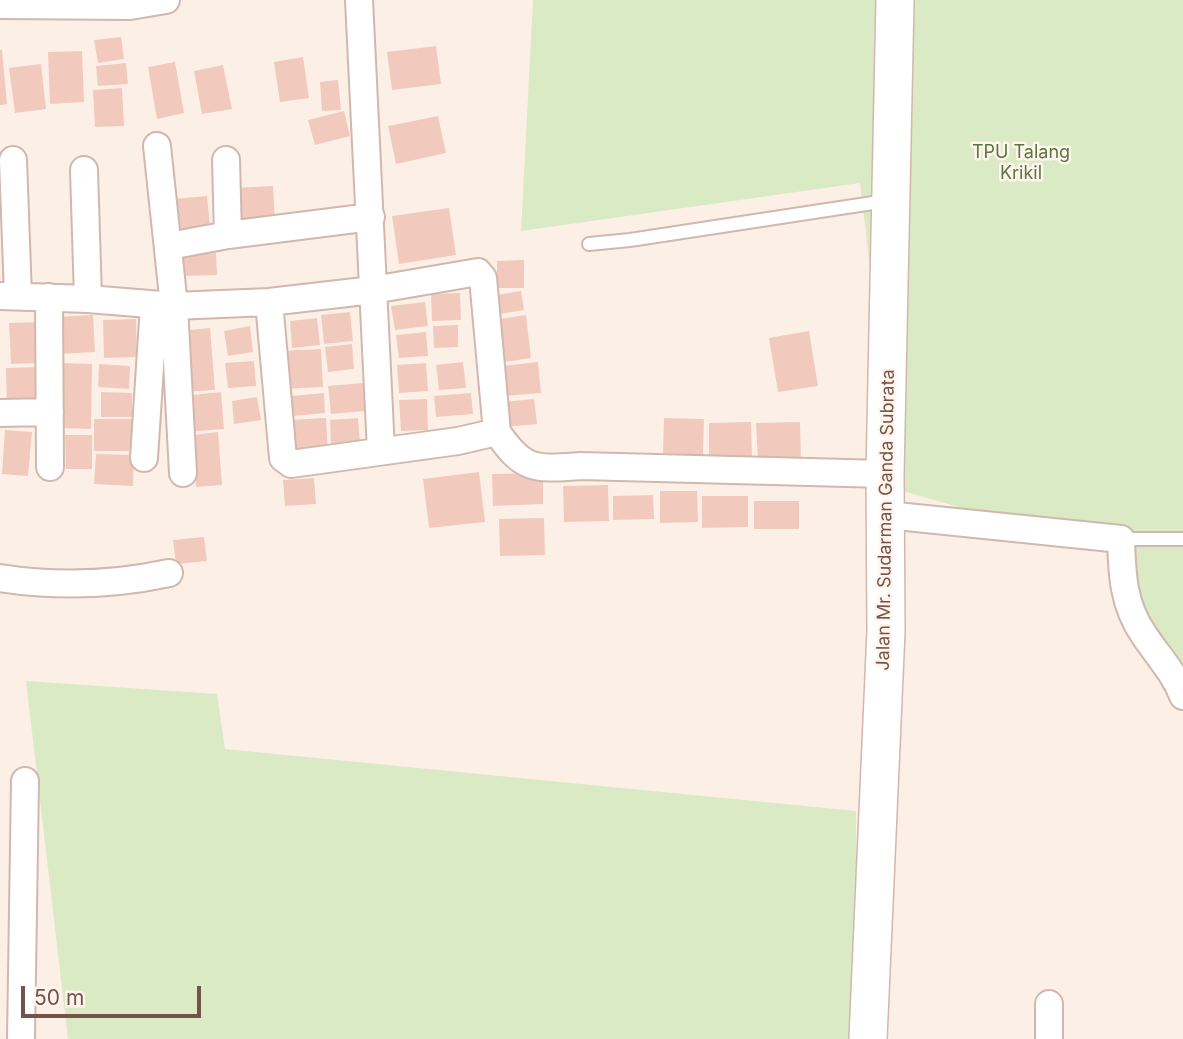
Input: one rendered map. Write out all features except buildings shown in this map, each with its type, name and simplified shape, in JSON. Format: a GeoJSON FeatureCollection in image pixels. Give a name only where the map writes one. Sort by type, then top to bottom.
{"type":"FeatureCollection","features":[{"type":"Feature","properties":{"kind":"street"},"geometry":{"type":"LineString","coordinates":[[0,5],[166,0]]}},
{"type":"Feature","properties":{"kind":"street"},"geometry":{"type":"LineString","coordinates":[[359,0],[381,451]]}},
{"type":"Feature","properties":{"kind":"street","name":"Jalan Mr. Sudarman Ganda Subrata"},"geometry":{"type":"LineString","coordinates":[[868,1039],[886,631],[886,474],[895,0]]}},
{"type":"Feature","properties":{"kind":"street"},"geometry":{"type":"LineString","coordinates":[[144,458],[169,246],[157,146]]}},
{"type":"Feature","properties":{"kind":"street"},"geometry":{"type":"LineString","coordinates":[[13,160],[9,296],[164,305],[268,302],[373,290],[478,272],[483,278],[497,432],[509,450],[523,462],[539,467],[886,474]]}},
{"type":"Feature","properties":{"kind":"street"},"geometry":{"type":"LineString","coordinates":[[226,160],[228,235]]}},
{"type":"Feature","properties":{"kind":"street"},"geometry":{"type":"LineString","coordinates":[[84,170],[88,299]]}},
{"type":"Feature","properties":{"kind":"street"},"geometry":{"type":"LineString","coordinates":[[169,246],[228,235],[371,217]]}},
{"type":"Feature","properties":{"kind":"street"},"geometry":{"type":"LineString","coordinates":[[49,297],[50,467]]}},
{"type":"Feature","properties":{"kind":"street"},"geometry":{"type":"LineString","coordinates":[[268,302],[283,458],[291,464],[458,441],[497,432]]}},
{"type":"Feature","properties":{"kind":"street"},"geometry":{"type":"LineString","coordinates":[[164,305],[183,473]]}},
{"type":"Feature","properties":{"kind":"street"},"geometry":{"type":"LineString","coordinates":[[0,413],[50,412]]}},
{"type":"Feature","properties":{"kind":"street"},"geometry":{"type":"LineString","coordinates":[[887,515],[1121,539],[1122,581],[1131,613],[1162,658],[1183,696]]}},
{"type":"Feature","properties":{"kind":"street"},"geometry":{"type":"LineString","coordinates":[[0,578],[32,583],[88,584],[169,573]]}},
{"type":"Feature","properties":{"kind":"street"},"geometry":{"type":"LineString","coordinates":[[21,1039],[25,781]]}},
{"type":"Feature","properties":{"kind":"street"},"geometry":{"type":"LineString","coordinates":[[1049,1004],[1049,1039]]}},
{"type":"Feature","properties":{"kind":"lane"},"geometry":{"type":"LineString","coordinates":[[589,244],[890,201]]}},
{"type":"Feature","properties":{"kind":"lane"},"geometry":{"type":"LineString","coordinates":[[1121,539],[1183,539]]}},
{"type":"Feature","properties":{"kind":"green space","name":"TPU Talang Krikil"},"geometry":{"type":"Polygon","coordinates":[[[533,0],[1183,0],[1183,682],[1114,552],[896,489],[860,183],[521,231],[533,0]]]}},
{"type":"Feature","properties":{"kind":"green space"},"geometry":{"type":"Polygon","coordinates":[[[26,681],[217,694],[225,749],[856,811],[857,1039],[68,1039],[26,681]]]}}]}
